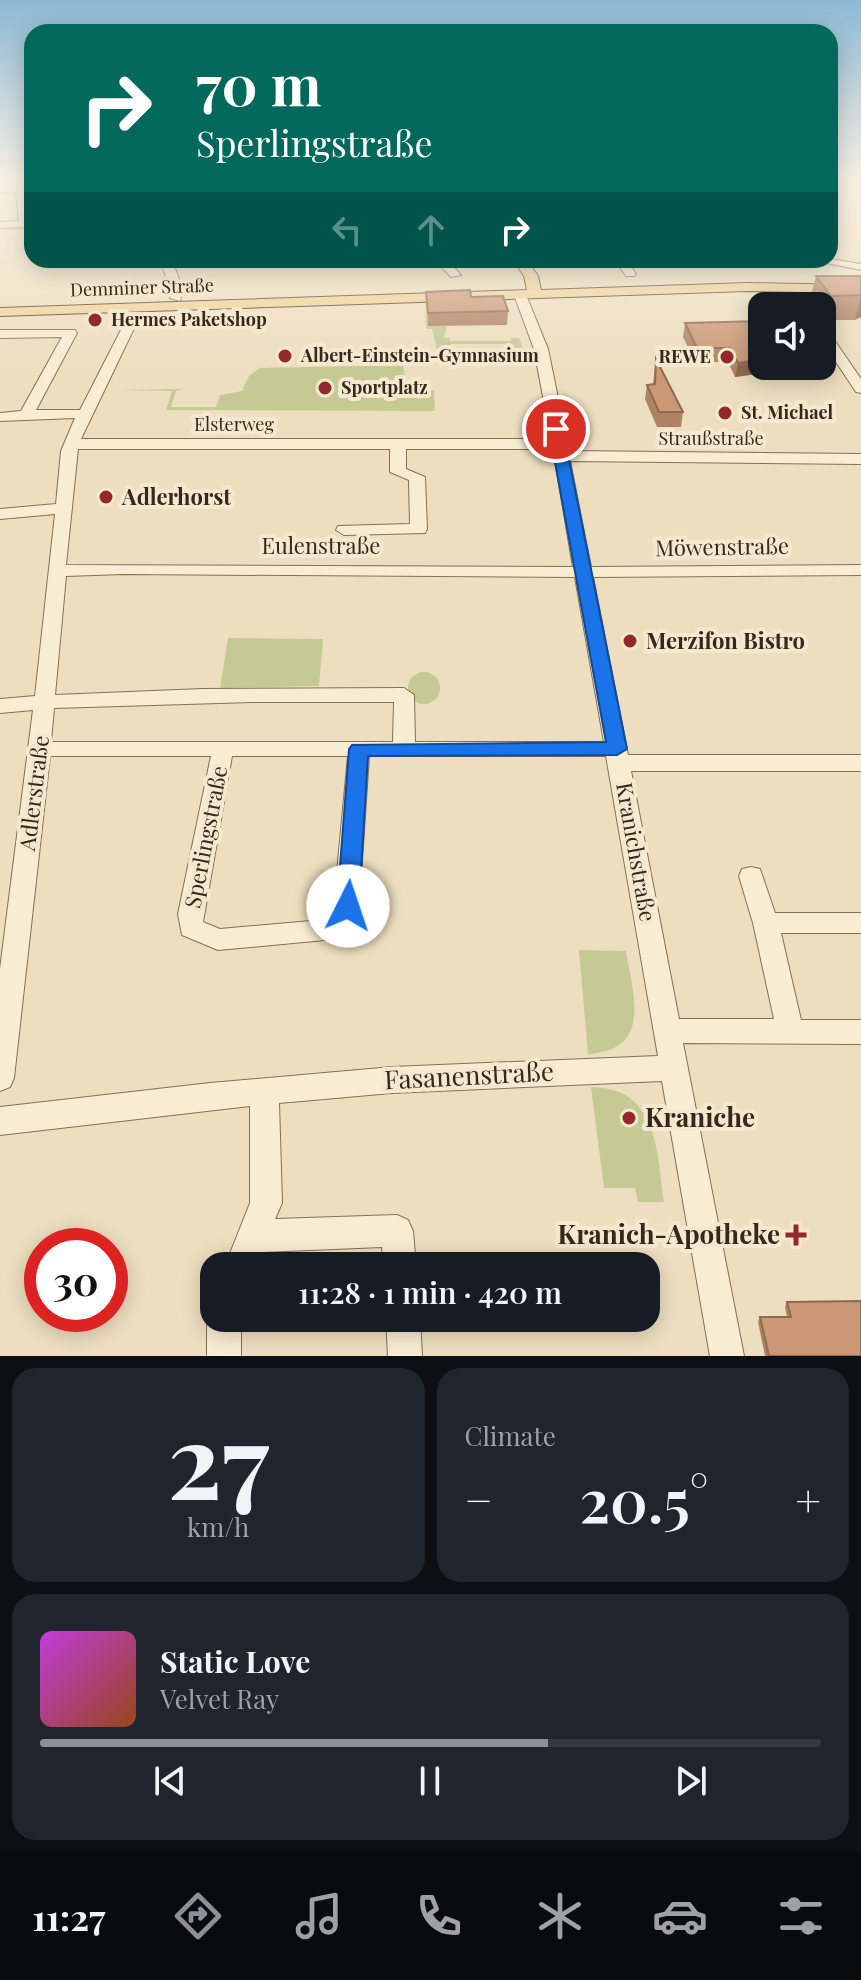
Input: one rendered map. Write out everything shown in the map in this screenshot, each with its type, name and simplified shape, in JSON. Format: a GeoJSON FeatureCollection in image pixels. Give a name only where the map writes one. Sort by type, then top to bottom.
{"type":"FeatureCollection","features":[{"type":"Feature","properties":{"kind":"main road"},"geometry":{"type":"LineString","coordinates":[[513,268],[527,291]]}},
{"type":"Feature","properties":{"kind":"main road"},"geometry":{"type":"LineString","coordinates":[[526,268],[531,276],[527,291]]}},
{"type":"Feature","properties":{"kind":"main road"},"geometry":{"type":"LineString","coordinates":[[815,268],[854,282]]}},
{"type":"Feature","properties":{"kind":"main road","name":"Demminer Straße"},"geometry":{"type":"LineString","coordinates":[[0,312],[527,291],[854,282]]}},
{"type":"Feature","properties":{"kind":"main road","name":"Demminer Straße"},"geometry":{"type":"LineString","coordinates":[[0,304],[747,287],[861,289]]}},
{"type":"Feature","properties":{"kind":"street"},"geometry":{"type":"LineString","coordinates":[[838,267],[861,267]]}},
{"type":"Feature","properties":{"kind":"street"},"geometry":{"type":"LineString","coordinates":[[169,268],[177,290],[176,298]]}},
{"type":"Feature","properties":{"kind":"street"},"geometry":{"type":"LineString","coordinates":[[448,268],[455,275]]}},
{"type":"Feature","properties":{"kind":"street"},"geometry":{"type":"LineString","coordinates":[[626,268],[630,274]]}},
{"type":"Feature","properties":{"kind":"street","name":"Kranichstraße"},"geometry":{"type":"LineString","coordinates":[[527,291],[541,349],[619,756],[727,1356]]}},
{"type":"Feature","properties":{"kind":"street","name":"Adlerstraße"},"geometry":{"type":"LineString","coordinates":[[0,1078],[71,444],[132,320]]}},
{"type":"Feature","properties":{"kind":"street"},"geometry":{"type":"LineString","coordinates":[[1,335],[71,333],[27,408],[32,414]]}},
{"type":"Feature","properties":{"kind":"street"},"geometry":{"type":"LineString","coordinates":[[836,352],[861,389]]}},
{"type":"Feature","properties":{"kind":"street"},"geometry":{"type":"LineString","coordinates":[[0,417],[84,414]]}},
{"type":"Feature","properties":{"kind":"street","name":"Elsterweg"},"geometry":{"type":"LineString","coordinates":[[71,444],[398,445],[560,450]]}},
{"type":"Feature","properties":{"kind":"street"},"geometry":{"type":"LineString","coordinates":[[344,530],[419,529],[417,477],[398,472],[398,445]]}},
{"type":"Feature","properties":{"kind":"street","name":"Straußstraße"},"geometry":{"type":"LineString","coordinates":[[560,450],[861,459]]}},
{"type":"Feature","properties":{"kind":"street"},"geometry":{"type":"LineString","coordinates":[[0,514],[64,508]]}},
{"type":"Feature","properties":{"kind":"street","name":"Möwenstraße"},"geometry":{"type":"LineString","coordinates":[[583,572],[861,570]]}},
{"type":"Feature","properties":{"kind":"street","name":"Eulenstraße"},"geometry":{"type":"LineString","coordinates":[[58,571],[583,572]]}},
{"type":"Feature","properties":{"kind":"street"},"geometry":{"type":"LineString","coordinates":[[0,706],[44,701],[247,695],[404,695],[404,749]]}},
{"type":"Feature","properties":{"kind":"street","name":"Sperlingstraße"},"geometry":{"type":"LineString","coordinates":[[39,749],[404,749],[861,763]]}},
{"type":"Feature","properties":{"kind":"street","name":"Sperlingstraße"},"geometry":{"type":"LineString","coordinates":[[223,749],[190,914],[191,928],[202,936],[218,940],[325,930],[345,920],[359,749]]}},
{"type":"Feature","properties":{"kind":"street"},"geometry":{"type":"LineString","coordinates":[[751,876],[766,923],[790,1031]]}},
{"type":"Feature","properties":{"kind":"street"},"geometry":{"type":"LineString","coordinates":[[766,923],[861,923]]}},
{"type":"Feature","properties":{"kind":"street"},"geometry":{"type":"LineString","coordinates":[[668,1031],[861,1032]]}},
{"type":"Feature","properties":{"kind":"street","name":"Fasanenstraße"},"geometry":{"type":"LineString","coordinates":[[0,1121],[399,1079],[675,1068]]}},
{"type":"Feature","properties":{"kind":"street"},"geometry":{"type":"LineString","coordinates":[[247,1252],[266,1203],[264,1091]]}},
{"type":"Feature","properties":{"kind":"street"},"geometry":{"type":"LineString","coordinates":[[253,1236],[397,1231],[399,1252]]}},
{"type":"Feature","properties":{"kind":"street"},"geometry":{"type":"LineString","coordinates":[[224,1332],[224,1356]]}},
{"type":"Feature","properties":{"kind":"street"},"geometry":{"type":"LineString","coordinates":[[404,1332],[405,1356]]}},
{"type":"Feature","properties":{"kind":"green space"},"geometry":{"type":"Polygon","coordinates":[[[425,303],[429,326],[447,326],[444,338],[450,338],[450,341],[511,341],[511,338],[519,338],[527,359],[517,359],[513,344],[451,344],[450,351],[437,350],[432,329],[426,329],[425,303]]]}},
{"type":"Feature","properties":{"kind":"green space","name":"Sportplatz"},"geometry":{"type":"Polygon","coordinates":[[[403,365],[407,391],[434,390],[435,411],[166,410],[172,391],[117,390],[184,389],[176,391],[171,407],[216,407],[220,395],[242,391],[249,376],[260,368],[403,365]]]}},
{"type":"Feature","properties":{"kind":"green space"},"geometry":{"type":"Polygon","coordinates":[[[228,638],[323,639],[319,686],[220,688],[228,638]]]}},
{"type":"Feature","properties":{"kind":"green space"},"geometry":{"type":"Polygon","coordinates":[[[424,672],[435,677],[440,688],[435,699],[424,704],[413,699],[408,688],[413,677],[424,672]]]}},
{"type":"Feature","properties":{"kind":"green space"},"geometry":{"type":"Polygon","coordinates":[[[579,950],[626,951],[634,1018],[622,1042],[609,1050],[588,1054],[579,950]]]}},
{"type":"Feature","properties":{"kind":"green space"},"geometry":{"type":"Polygon","coordinates":[[[591,1087],[613,1090],[630,1098],[642,1110],[655,1144],[664,1202],[638,1202],[635,1188],[604,1188],[591,1087]]]}},
{"type":"Feature","properties":{"kind":"building"},"geometry":{"type":"Polygon","coordinates":[[[816,276],[861,276],[861,295],[836,296],[836,292],[828,292],[816,276]]]}},
{"type":"Feature","properties":{"kind":"building"},"geometry":{"type":"Polygon","coordinates":[[[470,290],[471,297],[503,296],[508,311],[428,313],[426,292],[470,290]]]}},
{"type":"Feature","properties":{"kind":"building"},"geometry":{"type":"Polygon","coordinates":[[[748,321],[748,361],[738,363],[730,348],[697,348],[685,323],[748,321]]]}},
{"type":"Feature","properties":{"kind":"building"},"geometry":{"type":"Polygon","coordinates":[[[656,359],[683,412],[659,412],[647,385],[655,384],[656,359]]]}},
{"type":"Feature","properties":{"kind":"building"},"geometry":{"type":"Polygon","coordinates":[[[861,1301],[861,1356],[769,1356],[760,1317],[791,1317],[787,1302],[861,1301]]]}},
{"type":"Feature","properties":{"kind":"place","name":"Hermes Paketshop"},"geometry":{"type":"Point","coordinates":[95,320]}},
{"type":"Feature","properties":{"kind":"place","name":"Albert-Einstein-Gymnasium"},"geometry":{"type":"Point","coordinates":[285,356]}},
{"type":"Feature","properties":{"kind":"place","name":"REWE"},"geometry":{"type":"Point","coordinates":[727,357]}},
{"type":"Feature","properties":{"kind":"place","name":"Sportplatz"},"geometry":{"type":"Point","coordinates":[325,388]}},
{"type":"Feature","properties":{"kind":"place","name":"St. Michael"},"geometry":{"type":"Point","coordinates":[725,413]}},
{"type":"Feature","properties":{"kind":"place","name":"Adlerhorst"},"geometry":{"type":"Point","coordinates":[106,497]}},
{"type":"Feature","properties":{"kind":"place","name":"Merzifon Bistro"},"geometry":{"type":"Point","coordinates":[630,641]}},
{"type":"Feature","properties":{"kind":"place","name":"Kraniche"},"geometry":{"type":"Point","coordinates":[629,1118]}},
{"type":"Feature","properties":{"kind":"place","name":"Kranich-Apotheke"},"geometry":{"type":"Point","coordinates":[796,1235]}},
{"type":"Feature","properties":{"kind":"route"},"geometry":{"type":"LineString","coordinates":[[348,906],[359,749],[617,749],[556,429]]}}]}
